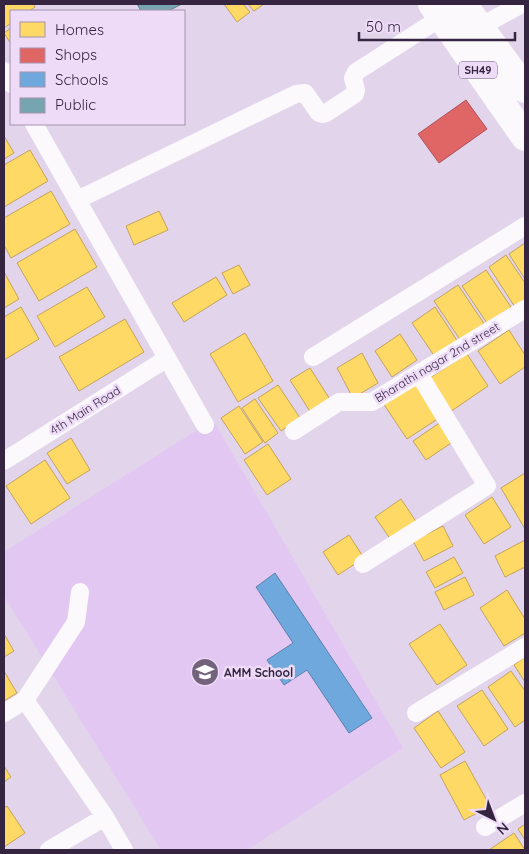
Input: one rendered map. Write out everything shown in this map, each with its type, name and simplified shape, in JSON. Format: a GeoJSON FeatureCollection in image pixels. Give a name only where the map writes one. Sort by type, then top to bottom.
{"type":"FeatureCollection","features":[{"type":"Feature","properties":{"kind":"main road","name":"SH49"},"geometry":{"type":"LineString","coordinates":[[446,8],[468,33],[525,88]]}},
{"type":"Feature","properties":{"kind":"main road","name":"SH49"},"geometry":{"type":"LineString","coordinates":[[468,33],[525,137]]}},
{"type":"Feature","properties":{"kind":"street"},"geometry":{"type":"LineString","coordinates":[[468,33],[522,4]]}},
{"type":"Feature","properties":{"kind":"street"},"geometry":{"type":"LineString","coordinates":[[77,200],[296,94],[302,92],[308,94],[319,113],[326,113],[355,94],[353,78],[356,72],[446,8]]}},
{"type":"Feature","properties":{"kind":"street"},"geometry":{"type":"LineString","coordinates":[[4,71],[10,82]]}},
{"type":"Feature","properties":{"kind":"street"},"geometry":{"type":"LineString","coordinates":[[35,125],[204,426]]}},
{"type":"Feature","properties":{"kind":"street"},"geometry":{"type":"LineString","coordinates":[[313,357],[525,226]]}},
{"type":"Feature","properties":{"kind":"street","name":"Bharathi nagar 2nd street"},"geometry":{"type":"LineString","coordinates":[[294,431],[339,402],[372,402],[525,309]]}},
{"type":"Feature","properties":{"kind":"street","name":"4th Main Road"},"geometry":{"type":"LineString","coordinates":[[6,455],[166,359]]}},
{"type":"Feature","properties":{"kind":"street"},"geometry":{"type":"LineString","coordinates":[[363,564],[487,486],[419,374]]}},
{"type":"Feature","properties":{"kind":"street"},"geometry":{"type":"LineString","coordinates":[[4,713],[25,700],[76,622],[80,592]]}},
{"type":"Feature","properties":{"kind":"street"},"geometry":{"type":"LineString","coordinates":[[416,713],[525,647]]}},
{"type":"Feature","properties":{"kind":"street"},"geometry":{"type":"LineString","coordinates":[[25,700],[105,817],[124,850]]}},
{"type":"Feature","properties":{"kind":"street"},"geometry":{"type":"LineString","coordinates":[[485,827],[525,803]]}},
{"type":"Feature","properties":{"kind":"street"},"geometry":{"type":"LineString","coordinates":[[49,850],[105,817]]}},
{"type":"Feature","properties":{"kind":"shaded area","name":"AMM School"},"geometry":{"type":"Polygon","coordinates":[[[213,420],[403,748],[247,850],[161,850],[4,596],[4,552],[213,420]]]}},
{"type":"Feature","properties":{"kind":"building: Homes"},"geometry":{"type":"Polygon","coordinates":[[[4,4],[33,4],[35,7],[30,10],[10,10],[10,24],[4,28],[4,4]]]}},
{"type":"Feature","properties":{"kind":"building: Homes"},"geometry":{"type":"Polygon","coordinates":[[[224,4],[243,4],[250,12],[237,22],[224,4]]]}},
{"type":"Feature","properties":{"kind":"building: Homes"},"geometry":{"type":"Polygon","coordinates":[[[248,4],[264,4],[254,11],[248,4]]]}},
{"type":"Feature","properties":{"kind":"building: Homes"},"geometry":{"type":"Polygon","coordinates":[[[10,29],[10,42],[4,33],[10,29]]]}},
{"type":"Feature","properties":{"kind":"building: Homes"},"geometry":{"type":"Polygon","coordinates":[[[4,136],[14,153],[4,159],[4,136]]]}},
{"type":"Feature","properties":{"kind":"building: Homes"},"geometry":{"type":"Polygon","coordinates":[[[30,150],[48,181],[4,207],[4,165],[30,150]]]}},
{"type":"Feature","properties":{"kind":"building: Homes"},"geometry":{"type":"Polygon","coordinates":[[[51,191],[70,224],[11,258],[4,245],[4,218],[51,191]]]}},
{"type":"Feature","properties":{"kind":"building: Homes"},"geometry":{"type":"Polygon","coordinates":[[[159,211],[168,230],[134,245],[126,226],[159,211]]]}},
{"type":"Feature","properties":{"kind":"building: Homes"},"geometry":{"type":"Polygon","coordinates":[[[75,229],[97,267],[39,301],[17,263],[75,229]]]}},
{"type":"Feature","properties":{"kind":"building: Homes"},"geometry":{"type":"Polygon","coordinates":[[[525,243],[525,279],[509,254],[525,243]]]}},
{"type":"Feature","properties":{"kind":"building: Homes"},"geometry":{"type":"Polygon","coordinates":[[[506,255],[525,283],[525,301],[515,307],[489,267],[506,255]]]}},
{"type":"Feature","properties":{"kind":"building: Homes"},"geometry":{"type":"Polygon","coordinates":[[[239,265],[250,285],[233,294],[222,273],[239,265]]]}},
{"type":"Feature","properties":{"kind":"building: Homes"},"geometry":{"type":"Polygon","coordinates":[[[486,270],[511,307],[487,323],[462,286],[486,270]]]}},
{"type":"Feature","properties":{"kind":"building: Homes"},"geometry":{"type":"Polygon","coordinates":[[[4,272],[19,299],[4,308],[4,272]]]}},
{"type":"Feature","properties":{"kind":"building: Homes"},"geometry":{"type":"Polygon","coordinates":[[[216,277],[227,295],[184,322],[172,303],[216,277]]]}},
{"type":"Feature","properties":{"kind":"building: Homes"},"geometry":{"type":"Polygon","coordinates":[[[458,285],[485,325],[461,341],[434,301],[458,285]]]}},
{"type":"Feature","properties":{"kind":"building: Homes"},"geometry":{"type":"Polygon","coordinates":[[[87,287],[105,317],[55,347],[37,316],[87,287]]]}},
{"type":"Feature","properties":{"kind":"building: Homes"},"geometry":{"type":"Polygon","coordinates":[[[21,307],[39,339],[4,360],[4,317],[21,307]]]}},
{"type":"Feature","properties":{"kind":"building: Homes"},"geometry":{"type":"Polygon","coordinates":[[[435,307],[458,342],[435,357],[412,323],[435,307]]]}},
{"type":"Feature","properties":{"kind":"building: Homes"},"geometry":{"type":"Polygon","coordinates":[[[125,319],[144,352],[79,391],[59,357],[125,319]]]}},
{"type":"Feature","properties":{"kind":"building: Homes"},"geometry":{"type":"Polygon","coordinates":[[[509,330],[525,355],[525,367],[500,384],[478,351],[509,330]]]}},
{"type":"Feature","properties":{"kind":"building: Homes"},"geometry":{"type":"Polygon","coordinates":[[[245,333],[273,381],[238,402],[210,354],[245,333]]]}},
{"type":"Feature","properties":{"kind":"building: Homes"},"geometry":{"type":"Polygon","coordinates":[[[400,334],[417,360],[392,377],[375,351],[400,334]]]}},
{"type":"Feature","properties":{"kind":"building: Homes"},"geometry":{"type":"Polygon","coordinates":[[[362,353],[378,383],[353,398],[337,368],[362,353]]]}},
{"type":"Feature","properties":{"kind":"building: Homes"},"geometry":{"type":"Polygon","coordinates":[[[467,354],[488,386],[450,412],[428,379],[467,354]]]}},
{"type":"Feature","properties":{"kind":"building: Homes"},"geometry":{"type":"Polygon","coordinates":[[[310,368],[331,401],[311,413],[290,380],[310,368]]]}},
{"type":"Feature","properties":{"kind":"building: Homes"},"geometry":{"type":"Polygon","coordinates":[[[415,382],[439,418],[407,439],[383,403],[415,382]]]}},
{"type":"Feature","properties":{"kind":"building: Homes"},"geometry":{"type":"Polygon","coordinates":[[[278,385],[300,418],[281,431],[258,398],[278,385]]]}},
{"type":"Feature","properties":{"kind":"building: Homes"},"geometry":{"type":"Polygon","coordinates":[[[255,399],[278,433],[265,443],[242,408],[255,399]]]}},
{"type":"Feature","properties":{"kind":"building: Homes"},"geometry":{"type":"Polygon","coordinates":[[[239,406],[263,442],[245,454],[221,418],[239,406]]]}},
{"type":"Feature","properties":{"kind":"building: Homes"},"geometry":{"type":"Polygon","coordinates":[[[441,422],[454,441],[426,460],[413,441],[441,422]]]}},
{"type":"Feature","properties":{"kind":"building: Homes"},"geometry":{"type":"Polygon","coordinates":[[[71,438],[90,470],[67,484],[47,453],[71,438]]]}},
{"type":"Feature","properties":{"kind":"building: Homes"},"geometry":{"type":"Polygon","coordinates":[[[268,444],[291,479],[267,495],[244,460],[268,444]]]}},
{"type":"Feature","properties":{"kind":"building: Homes"},"geometry":{"type":"Polygon","coordinates":[[[45,460],[70,498],[31,524],[6,486],[45,460]]]}},
{"type":"Feature","properties":{"kind":"building: Homes"},"geometry":{"type":"Polygon","coordinates":[[[525,473],[525,529],[501,488],[525,473]]]}},
{"type":"Feature","properties":{"kind":"building: Homes"},"geometry":{"type":"Polygon","coordinates":[[[492,497],[511,527],[484,544],[465,515],[492,497]]]}},
{"type":"Feature","properties":{"kind":"building: Homes"},"geometry":{"type":"Polygon","coordinates":[[[401,499],[417,523],[391,540],[375,517],[401,499]]]}},
{"type":"Feature","properties":{"kind":"building: Homes"},"geometry":{"type":"Polygon","coordinates":[[[443,526],[453,546],[424,561],[413,541],[443,526]]]}},
{"type":"Feature","properties":{"kind":"building: Homes"},"geometry":{"type":"Polygon","coordinates":[[[349,535],[364,558],[338,575],[323,552],[349,535]]]}},
{"type":"Feature","properties":{"kind":"building: Homes"},"geometry":{"type":"Polygon","coordinates":[[[525,540],[525,567],[505,577],[495,556],[525,540]]]}},
{"type":"Feature","properties":{"kind":"building: Homes"},"geometry":{"type":"Polygon","coordinates":[[[454,557],[463,573],[435,588],[426,572],[454,557]]]}},
{"type":"Feature","properties":{"kind":"building: Homes"},"geometry":{"type":"Polygon","coordinates":[[[465,577],[474,595],[444,610],[435,592],[465,577]]]}},
{"type":"Feature","properties":{"kind":"building: Homes"},"geometry":{"type":"Polygon","coordinates":[[[507,590],[525,619],[525,633],[504,646],[480,608],[507,590]]]}},
{"type":"Feature","properties":{"kind":"building: Homes"},"geometry":{"type":"Polygon","coordinates":[[[440,624],[467,665],[437,685],[409,644],[440,624]]]}},
{"type":"Feature","properties":{"kind":"building: Homes"},"geometry":{"type":"Polygon","coordinates":[[[4,634],[14,651],[4,657],[4,634]]]}},
{"type":"Feature","properties":{"kind":"building: Homes"},"geometry":{"type":"Polygon","coordinates":[[[525,657],[525,682],[514,665],[525,657]]]}},
{"type":"Feature","properties":{"kind":"building: Homes"},"geometry":{"type":"Polygon","coordinates":[[[4,671],[17,693],[4,701],[4,671]]]}},
{"type":"Feature","properties":{"kind":"building: Homes"},"geometry":{"type":"Polygon","coordinates":[[[511,671],[525,691],[525,720],[515,727],[488,687],[511,671]]]}},
{"type":"Feature","properties":{"kind":"building: Homes"},"geometry":{"type":"Polygon","coordinates":[[[482,690],[508,729],[484,746],[457,706],[482,690]]]}},
{"type":"Feature","properties":{"kind":"building: Homes"},"geometry":{"type":"Polygon","coordinates":[[[438,711],[465,752],[441,768],[414,728],[438,711]]]}},
{"type":"Feature","properties":{"kind":"building: Homes"},"geometry":{"type":"Polygon","coordinates":[[[465,761],[490,806],[464,820],[440,775],[465,761]]]}},
{"type":"Feature","properties":{"kind":"building: Homes"},"geometry":{"type":"Polygon","coordinates":[[[4,766],[11,777],[4,782],[4,766]]]}},
{"type":"Feature","properties":{"kind":"building: Homes"},"geometry":{"type":"Polygon","coordinates":[[[7,806],[25,833],[4,847],[4,808],[7,806]]]}},
{"type":"Feature","properties":{"kind":"building: Homes"},"geometry":{"type":"Polygon","coordinates":[[[525,824],[525,840],[518,829],[525,824]]]}},
{"type":"Feature","properties":{"kind":"building: Homes"},"geometry":{"type":"Polygon","coordinates":[[[514,833],[525,850],[489,850],[514,833]]]}},
{"type":"Feature","properties":{"kind":"building: Shops"},"geometry":{"type":"Polygon","coordinates":[[[466,100],[487,129],[439,163],[418,134],[466,100]]]}},
{"type":"Feature","properties":{"kind":"building: Schools"},"geometry":{"type":"Polygon","coordinates":[[[275,573],[372,718],[349,733],[307,670],[284,685],[267,660],[293,643],[256,587],[275,573]]]}},
{"type":"Feature","properties":{"kind":"building: Public"},"geometry":{"type":"Polygon","coordinates":[[[137,4],[182,4],[170,10],[140,10],[137,4]]]}},
{"type":"Feature","properties":{"kind":"place","name":"AMM School"},"geometry":{"type":"Point","coordinates":[205,672]}}]}
